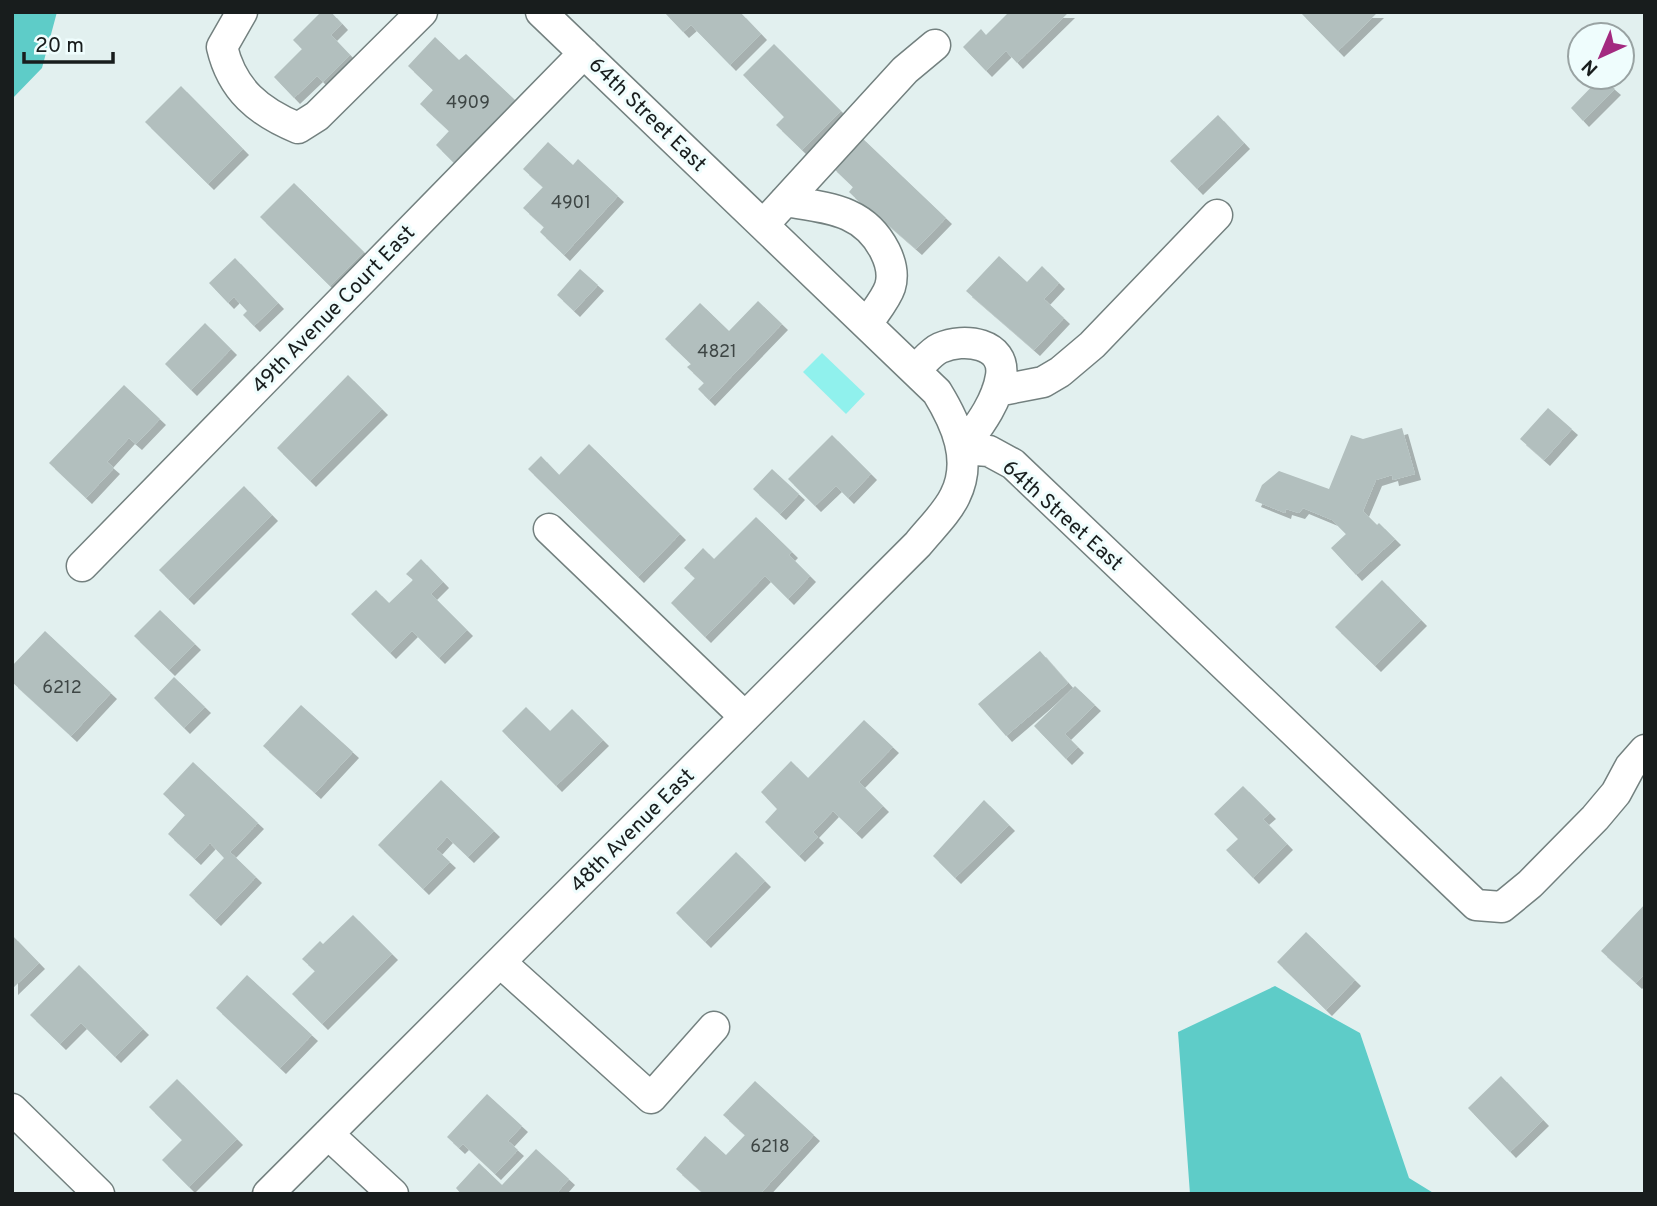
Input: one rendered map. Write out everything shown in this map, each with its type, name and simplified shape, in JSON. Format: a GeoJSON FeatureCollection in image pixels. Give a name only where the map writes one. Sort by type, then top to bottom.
{"type":"FeatureCollection","features":[{"type":"Feature","properties":{"kind":"street"},"geometry":{"type":"LineString","coordinates":[[242,12],[222,47],[227,68],[246,96],[272,117],[298,128],[317,116],[422,12]]}},
{"type":"Feature","properties":{"kind":"street","name":"64th Street East"},"geometry":{"type":"LineString","coordinates":[[541,12],[937,392],[950,414],[962,449],[989,451],[1013,464],[1476,905],[1502,907],[1530,884],[1602,810],[1616,793],[1630,767],[1645,750]]}},
{"type":"Feature","properties":{"kind":"street"},"geometry":{"type":"LineString","coordinates":[[764,225],[905,70],[935,45]]}},
{"type":"Feature","properties":{"kind":"street","name":"49th Avenue Court East"},"geometry":{"type":"LineString","coordinates":[[82,566],[584,53]]}},
{"type":"Feature","properties":{"kind":"street"},"geometry":{"type":"LineString","coordinates":[[785,201],[853,215],[878,236],[892,265],[890,288],[867,324]]}},
{"type":"Feature","properties":{"kind":"street"},"geometry":{"type":"LineString","coordinates":[[997,391],[1043,382],[1060,372],[1092,345],[1217,215]]}},
{"type":"Feature","properties":{"kind":"street"},"geometry":{"type":"LineString","coordinates":[[915,370],[939,348],[962,343],[978,343],[991,350],[1001,362],[997,391],[984,418],[962,449]]}},
{"type":"Feature","properties":{"kind":"street","name":"48th Avenue East"},"geometry":{"type":"LineString","coordinates":[[268,1194],[918,544],[954,498],[963,467],[962,449]]}},
{"type":"Feature","properties":{"kind":"street"},"geometry":{"type":"LineString","coordinates":[[549,528],[744,717]]}},
{"type":"Feature","properties":{"kind":"street"},"geometry":{"type":"LineString","coordinates":[[500,962],[651,1098],[714,1027]]}},
{"type":"Feature","properties":{"kind":"street"},"geometry":{"type":"LineString","coordinates":[[12,1109],[99,1194]]}},
{"type":"Feature","properties":{"kind":"street"},"geometry":{"type":"LineString","coordinates":[[328,1134],[393,1194]]}},
{"type":"Feature","properties":{"kind":"shaded area"},"geometry":{"type":"Polygon","coordinates":[[[12,12],[57,12],[42,68],[12,99],[12,12]]]}},
{"type":"Feature","properties":{"kind":"shaded area"},"geometry":{"type":"Polygon","coordinates":[[[822,353],[865,394],[846,414],[803,372],[822,353]]]}},
{"type":"Feature","properties":{"kind":"shaded area"},"geometry":{"type":"Polygon","coordinates":[[[1275,986],[1360,1033],[1409,1178],[1435,1194],[1190,1194],[1178,1032],[1275,986]]]}},
{"type":"Feature","properties":{"kind":"building"},"geometry":{"type":"Polygon","coordinates":[[[321,12],[331,12],[342,24],[331,35],[350,55],[323,82],[317,76],[294,98],[274,77],[302,49],[293,40],[321,12]]]}},
{"type":"Feature","properties":{"kind":"building"},"geometry":{"type":"Polygon","coordinates":[[[664,12],[740,12],[761,34],[730,65],[691,25],[683,32],[664,12]]]}},
{"type":"Feature","properties":{"kind":"building"},"geometry":{"type":"Polygon","coordinates":[[[1009,12],[1069,12],[1017,63],[1006,51],[986,71],[963,47],[981,29],[986,35],[1009,12]]]}},
{"type":"Feature","properties":{"kind":"building"},"geometry":{"type":"Polygon","coordinates":[[[1300,12],[1378,12],[1338,51],[1300,12]]]}},
{"type":"Feature","properties":{"kind":"building"},"geometry":{"type":"Polygon","coordinates":[[[435,37],[459,60],[466,54],[515,100],[479,137],[483,141],[458,167],[436,145],[449,131],[420,104],[433,90],[408,66],[435,37]]]}},
{"type":"Feature","properties":{"kind":"building"},"geometry":{"type":"Polygon","coordinates":[[[774,44],[841,111],[802,150],[776,125],[784,117],[743,75],[774,44]]]}},
{"type":"Feature","properties":{"kind":"building"},"geometry":{"type":"Polygon","coordinates":[[[181,86],[243,149],[208,184],[145,122],[181,86]]]}},
{"type":"Feature","properties":{"kind":"building"},"geometry":{"type":"Polygon","coordinates":[[[1587,91],[1613,91],[1583,121],[1571,108],[1587,91]]]}},
{"type":"Feature","properties":{"kind":"building"},"geometry":{"type":"Polygon","coordinates":[[[1218,115],[1244,143],[1197,189],[1170,161],[1218,115]]]}},
{"type":"Feature","properties":{"kind":"building"},"geometry":{"type":"Polygon","coordinates":[[[860,136],[946,218],[916,249],[878,216],[876,218],[849,192],[853,187],[831,166],[860,136]]]}},
{"type":"Feature","properties":{"kind":"building"},"geometry":{"type":"Polygon","coordinates":[[[548,142],[573,165],[578,159],[618,196],[564,255],[540,232],[544,227],[523,208],[543,187],[523,169],[548,142]]]}},
{"type":"Feature","properties":{"kind":"building"},"geometry":{"type":"Polygon","coordinates":[[[294,183],[364,252],[330,286],[260,217],[294,183]]]}},
{"type":"Feature","properties":{"kind":"building"},"geometry":{"type":"Polygon","coordinates":[[[999,256],[1027,282],[1042,266],[1059,283],[1044,299],[1064,318],[1034,350],[966,291],[999,256]]]}},
{"type":"Feature","properties":{"kind":"building"},"geometry":{"type":"Polygon","coordinates":[[[235,258],[278,303],[254,326],[243,315],[247,311],[234,297],[228,303],[209,283],[235,258]]]}},
{"type":"Feature","properties":{"kind":"building"},"geometry":{"type":"Polygon","coordinates":[[[580,269],[598,285],[574,311],[557,295],[580,269]]]}},
{"type":"Feature","properties":{"kind":"building"},"geometry":{"type":"Polygon","coordinates":[[[758,301],[782,324],[709,400],[698,389],[704,383],[687,367],[691,364],[665,339],[700,303],[729,331],[758,301]]]}},
{"type":"Feature","properties":{"kind":"building"},"geometry":{"type":"Polygon","coordinates":[[[205,323],[231,349],[191,390],[165,364],[205,323]]]}},
{"type":"Feature","properties":{"kind":"building"},"geometry":{"type":"Polygon","coordinates":[[[348,375],[382,409],[310,481],[277,448],[348,375]]]}},
{"type":"Feature","properties":{"kind":"building"},"geometry":{"type":"Polygon","coordinates":[[[124,385],[160,419],[136,444],[129,438],[107,462],[114,468],[86,498],[49,463],[124,385]]]}},
{"type":"Feature","properties":{"kind":"building"},"geometry":{"type":"Polygon","coordinates":[[[1548,408],[1572,429],[1544,460],[1520,439],[1548,408]]]}},
{"type":"Feature","properties":{"kind":"building"},"geometry":{"type":"Polygon","coordinates":[[[1402,428],[1415,474],[1393,480],[1392,475],[1376,480],[1363,511],[1395,539],[1356,575],[1331,548],[1346,534],[1332,520],[1303,508],[1299,513],[1286,509],[1285,513],[1255,501],[1262,485],[1279,471],[1329,489],[1351,435],[1363,439],[1402,428]]]}},
{"type":"Feature","properties":{"kind":"building"},"geometry":{"type":"Polygon","coordinates":[[[832,435],[871,474],[848,498],[836,486],[815,506],[788,479],[832,435]]]}},
{"type":"Feature","properties":{"kind":"building"},"geometry":{"type":"Polygon","coordinates":[[[589,444],[680,534],[638,577],[528,469],[541,456],[559,475],[589,444]]]}},
{"type":"Feature","properties":{"kind":"building"},"geometry":{"type":"Polygon","coordinates":[[[772,469],[799,494],[780,514],[753,489],[772,469]]]}},
{"type":"Feature","properties":{"kind":"building"},"geometry":{"type":"Polygon","coordinates":[[[244,486],[272,515],[188,599],[159,570],[244,486]]]}},
{"type":"Feature","properties":{"kind":"building"},"geometry":{"type":"Polygon","coordinates":[[[756,517],[792,552],[789,555],[810,576],[788,599],[765,576],[705,637],[671,603],[695,578],[684,568],[703,548],[714,559],[756,517]]]}},
{"type":"Feature","properties":{"kind":"building"},"geometry":{"type":"Polygon","coordinates":[[[421,559],[443,582],[431,594],[467,630],[439,658],[412,631],[390,653],[351,614],[376,590],[389,603],[413,580],[406,574],[421,559]]]}},
{"type":"Feature","properties":{"kind":"building"},"geometry":{"type":"Polygon","coordinates":[[[1382,580],[1421,620],[1375,666],[1335,627],[1382,580]]]}},
{"type":"Feature","properties":{"kind":"building"},"geometry":{"type":"Polygon","coordinates":[[[160,610],[195,644],[169,670],[134,636],[160,610]]]}},
{"type":"Feature","properties":{"kind":"building"},"geometry":{"type":"Polygon","coordinates":[[[45,631],[111,693],[71,736],[12,682],[12,666],[45,631]]]}},
{"type":"Feature","properties":{"kind":"building"},"geometry":{"type":"Polygon","coordinates":[[[1040,651],[1068,683],[1006,736],[978,704],[1040,651]]]}},
{"type":"Feature","properties":{"kind":"building"},"geometry":{"type":"Polygon","coordinates":[[[174,677],[205,707],[184,728],[154,698],[174,677]]]}},
{"type":"Feature","properties":{"kind":"building"},"geometry":{"type":"Polygon","coordinates":[[[1075,686],[1095,705],[1065,734],[1078,747],[1066,759],[1034,726],[1075,686]]]}},
{"type":"Feature","properties":{"kind":"building"},"geometry":{"type":"Polygon","coordinates":[[[301,705],[353,752],[315,793],[263,746],[301,705]]]}},
{"type":"Feature","properties":{"kind":"building"},"geometry":{"type":"Polygon","coordinates":[[[526,707],[550,731],[572,709],[603,740],[556,786],[502,731],[526,707]]]}},
{"type":"Feature","properties":{"kind":"building"},"geometry":{"type":"Polygon","coordinates":[[[864,720],[893,747],[859,782],[883,806],[856,833],[833,811],[813,832],[818,837],[799,856],[765,822],[777,809],[761,792],[791,761],[808,778],[864,720]]]}},
{"type":"Feature","properties":{"kind":"building"},"geometry":{"type":"Polygon","coordinates":[[[193,762],[258,823],[230,852],[256,877],[215,920],[189,895],[224,858],[210,843],[195,859],[168,834],[185,815],[163,794],[193,762]]]}},
{"type":"Feature","properties":{"kind":"building"},"geometry":{"type":"Polygon","coordinates":[[[441,780],[494,831],[468,857],[447,837],[436,849],[450,862],[423,889],[378,845],[441,780]]]}},
{"type":"Feature","properties":{"kind":"building"},"geometry":{"type":"Polygon","coordinates":[[[1243,786],[1270,813],[1263,819],[1287,844],[1253,878],[1226,850],[1238,839],[1214,814],[1243,786]]]}},
{"type":"Feature","properties":{"kind":"building"},"geometry":{"type":"Polygon","coordinates":[[[984,800],[1009,825],[955,878],[933,856],[984,800]]]}},
{"type":"Feature","properties":{"kind":"building"},"geometry":{"type":"Polygon","coordinates":[[[736,852],[765,881],[705,942],[676,913],[736,852]]]}},
{"type":"Feature","properties":{"kind":"building"},"geometry":{"type":"Polygon","coordinates":[[[1645,904],[1645,974],[1636,983],[1601,951],[1645,904]]]}},
{"type":"Feature","properties":{"kind":"building"},"geometry":{"type":"Polygon","coordinates":[[[353,915],[392,954],[322,1024],[292,994],[315,971],[302,959],[320,941],[323,944],[353,915]]]}},
{"type":"Feature","properties":{"kind":"building"},"geometry":{"type":"Polygon","coordinates":[[[1306,932],[1355,980],[1326,1010],[1277,962],[1306,932]]]}},
{"type":"Feature","properties":{"kind":"building"},"geometry":{"type":"Polygon","coordinates":[[[12,935],[39,963],[12,989],[12,935]]]}},
{"type":"Feature","properties":{"kind":"building"},"geometry":{"type":"Polygon","coordinates":[[[79,965],[143,1029],[115,1057],[81,1023],[60,1044],[30,1015],[79,965]]]}},
{"type":"Feature","properties":{"kind":"building"},"geometry":{"type":"Polygon","coordinates":[[[247,975],[312,1035],[280,1068],[216,1008],[247,975]]]}},
{"type":"Feature","properties":{"kind":"building"},"geometry":{"type":"Polygon","coordinates":[[[1501,1076],[1543,1120],[1510,1152],[1468,1108],[1501,1076]]]}},
{"type":"Feature","properties":{"kind":"building"},"geometry":{"type":"Polygon","coordinates":[[[177,1079],[237,1139],[189,1187],[162,1160],[182,1140],[149,1107],[177,1079]]]}},
{"type":"Feature","properties":{"kind":"building"},"geometry":{"type":"Polygon","coordinates":[[[755,1081],[814,1135],[760,1194],[704,1194],[676,1169],[705,1136],[726,1155],[745,1135],[723,1115],[755,1081]]]}},
{"type":"Feature","properties":{"kind":"building"},"geometry":{"type":"Polygon","coordinates":[[[487,1094],[522,1126],[508,1141],[518,1150],[495,1174],[463,1144],[459,1148],[447,1137],[487,1094]]]}},
{"type":"Feature","properties":{"kind":"building"},"geometry":{"type":"Polygon","coordinates":[[[536,1149],[569,1179],[556,1194],[461,1194],[456,1188],[479,1163],[502,1185],[536,1149]]]}}]}
